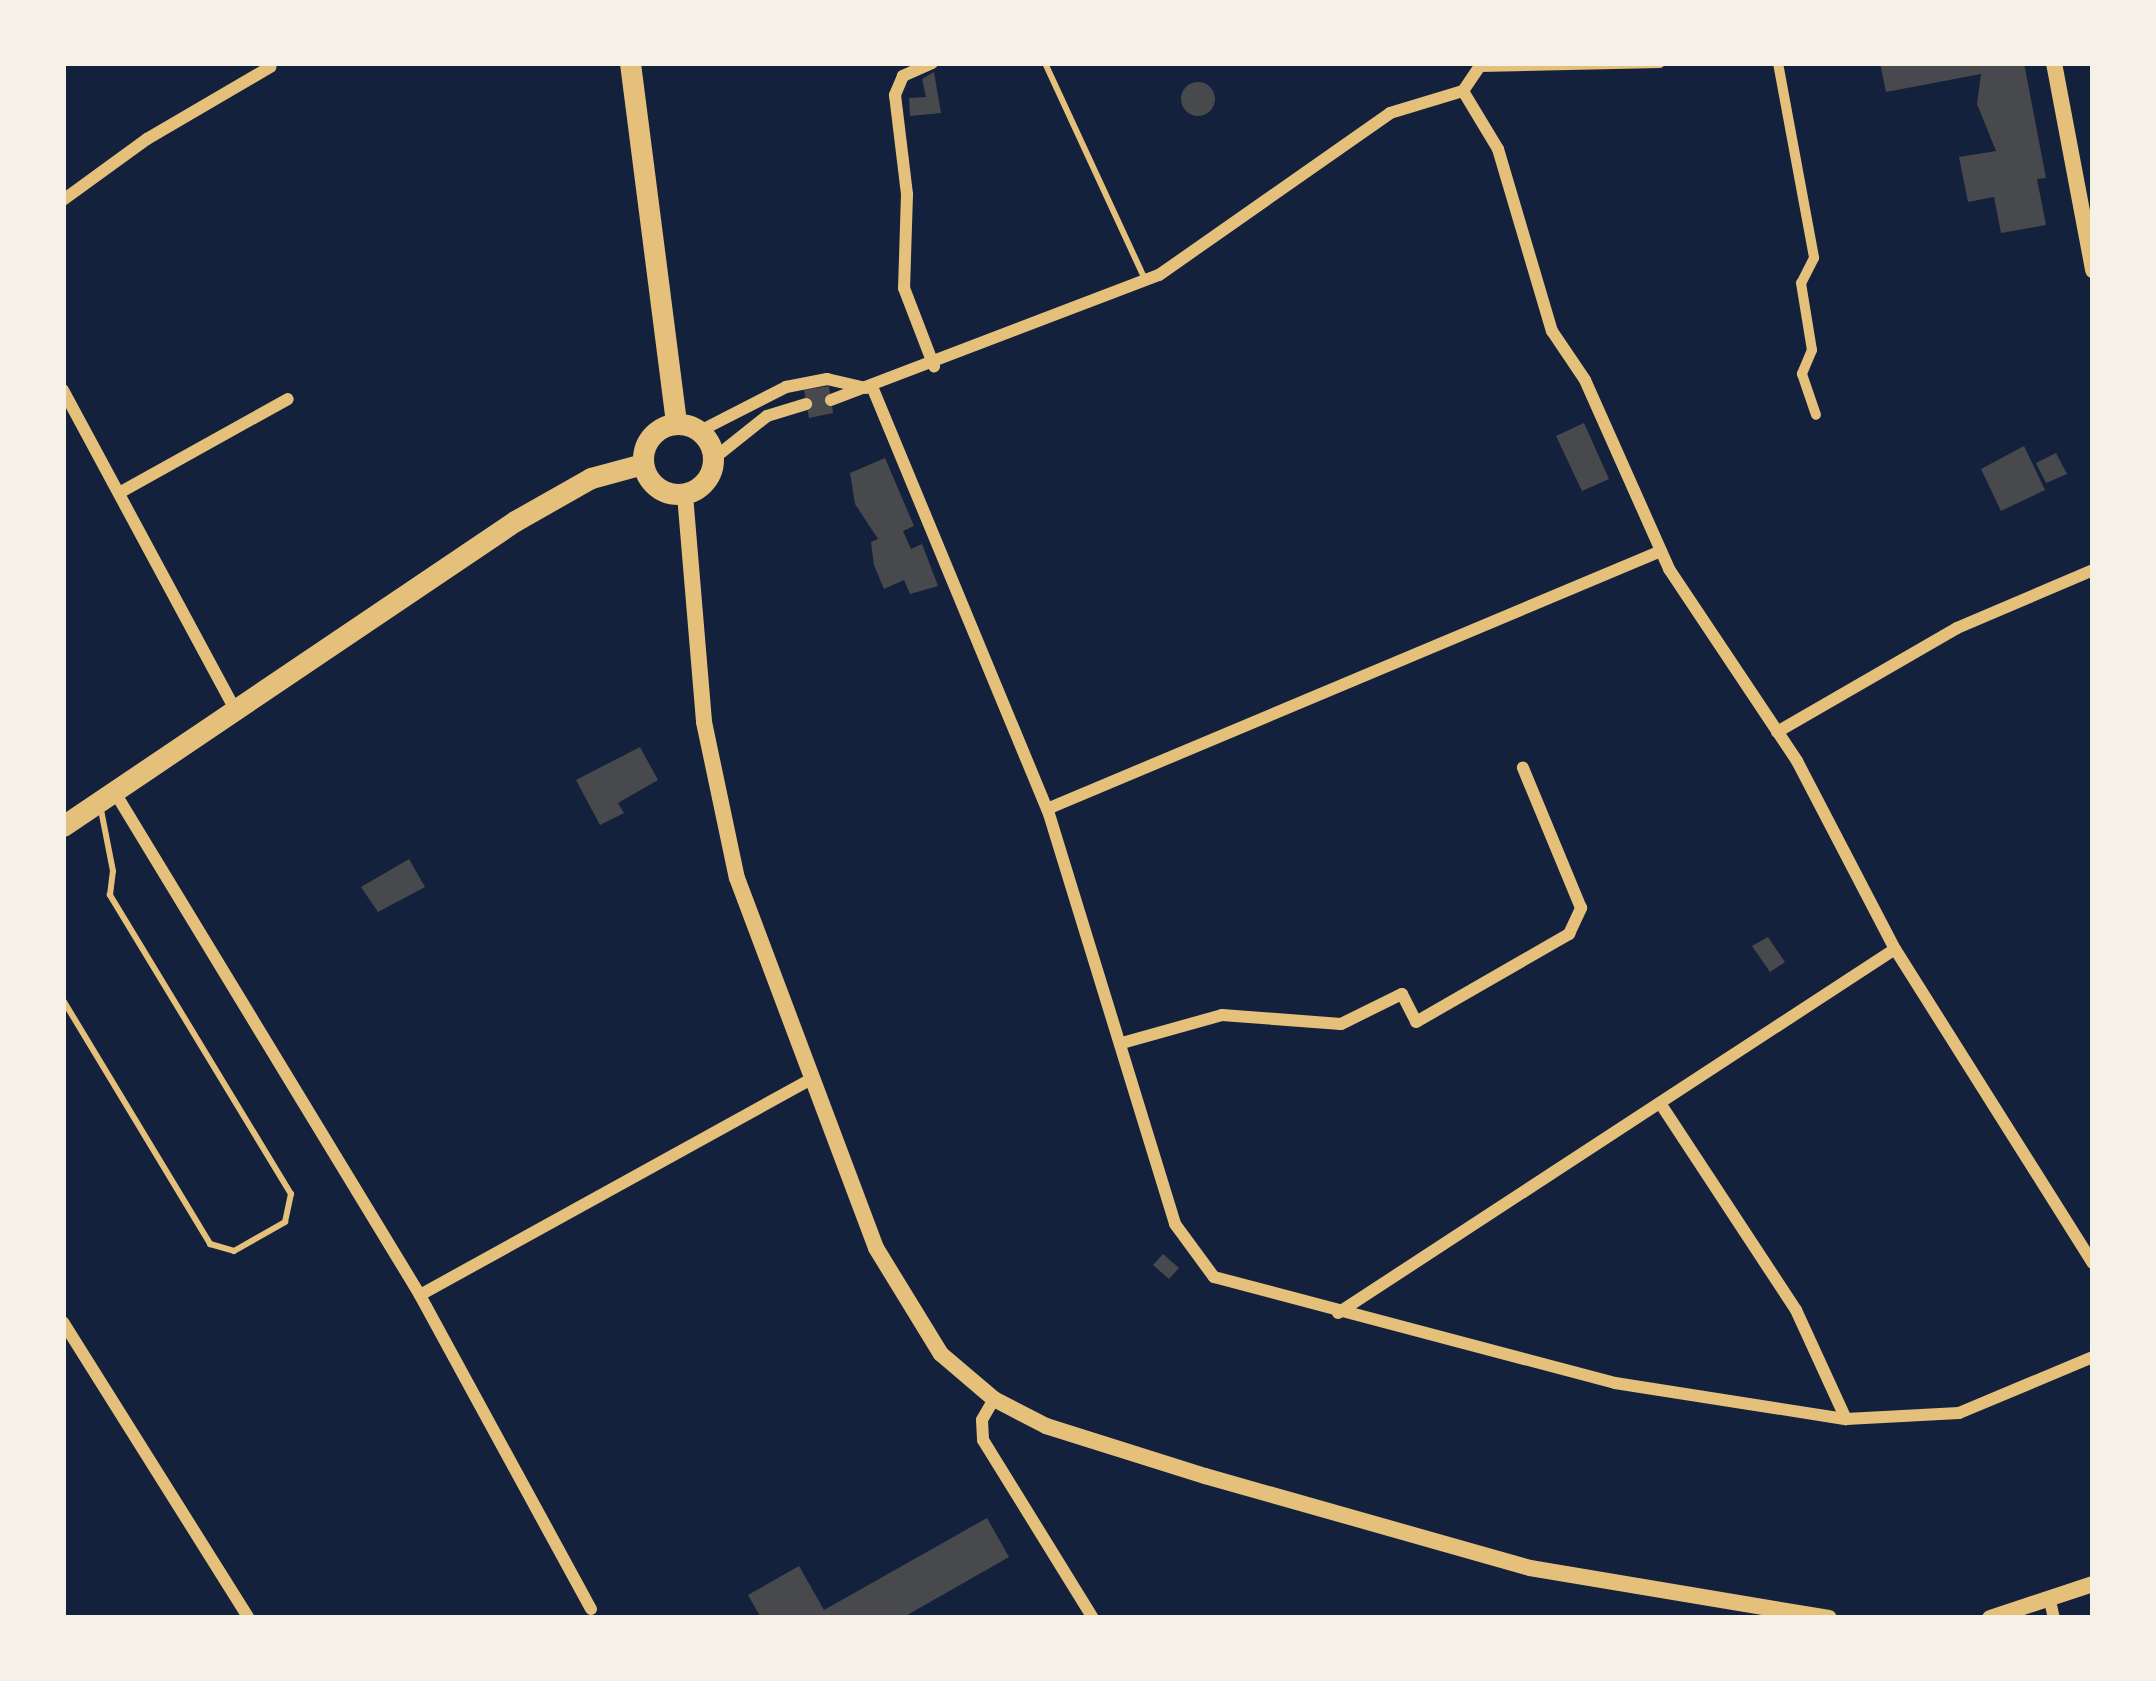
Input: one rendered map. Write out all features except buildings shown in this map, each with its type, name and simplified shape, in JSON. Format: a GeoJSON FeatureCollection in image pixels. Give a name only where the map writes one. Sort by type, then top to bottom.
{"type":"FeatureCollection","features":[{"type":"Feature","properties":{"kind":"main road"},"geometry":{"type":"LineString","coordinates":[[630,63],[676,423]]}},
{"type":"Feature","properties":{"kind":"main road"},"geometry":{"type":"LineString","coordinates":[[676,423],[700,431],[713,459],[704,483],[685,494],[660,490],[643,464],[647,441],[676,423]]}},
{"type":"Feature","properties":{"kind":"main road"},"geometry":{"type":"LineString","coordinates":[[63,826],[515,521],[592,478],[643,464]]}},
{"type":"Feature","properties":{"kind":"street"},"geometry":{"type":"LineString","coordinates":[[932,63],[906,74],[895,94],[907,194],[903,280],[934,366]]}},
{"type":"Feature","properties":{"kind":"street"},"geometry":{"type":"LineString","coordinates":[[831,400],[934,366],[1146,281],[1398,109],[1463,92],[1481,65],[1660,63]]}},
{"type":"Feature","properties":{"kind":"street"},"geometry":{"type":"LineString","coordinates":[[1778,63],[1814,258],[1802,283],[1812,350],[1802,374],[1816,415]]}},
{"type":"Feature","properties":{"kind":"street"},"geometry":{"type":"LineString","coordinates":[[2054,63],[2093,270]]}},
{"type":"Feature","properties":{"kind":"street"},"geometry":{"type":"LineString","coordinates":[[63,200],[146,139],[270,67]]}},
{"type":"Feature","properties":{"kind":"street"},"geometry":{"type":"LineString","coordinates":[[1463,92],[1498,149],[1552,331],[1585,380],[1661,550],[1830,817],[1895,949],[2093,1263]]}},
{"type":"Feature","properties":{"kind":"street"},"geometry":{"type":"LineString","coordinates":[[700,431],[786,387],[827,379],[873,389]]}},
{"type":"Feature","properties":{"kind":"street"},"geometry":{"type":"LineString","coordinates":[[873,389],[1047,809],[1183,1244],[1220,1281],[1615,1383],[1846,1419],[1959,1413],[2093,1357]]}},
{"type":"Feature","properties":{"kind":"street"},"geometry":{"type":"LineString","coordinates":[[63,390],[236,712]]}},
{"type":"Feature","properties":{"kind":"street"},"geometry":{"type":"LineString","coordinates":[[119,493],[289,399]]}},
{"type":"Feature","properties":{"kind":"street"},"geometry":{"type":"LineString","coordinates":[[713,459],[767,416],[806,404]]}},
{"type":"Feature","properties":{"kind":"street"},"geometry":{"type":"LineString","coordinates":[[685,494],[713,789],[755,931],[902,1300],[941,1354],[994,1399],[1090,1441],[1530,1568],[1828,1618]]}},
{"type":"Feature","properties":{"kind":"street"},"geometry":{"type":"LineString","coordinates":[[1047,809],[1303,695],[1467,634],[1661,550]]}},
{"type":"Feature","properties":{"kind":"street"},"geometry":{"type":"LineString","coordinates":[[1777,732],[1973,620],[2093,570]]}},
{"type":"Feature","properties":{"kind":"street"},"geometry":{"type":"LineString","coordinates":[[1122,1043],[1222,1015],[1341,1024],[1402,994],[1416,1022],[1569,934],[1581,908],[1522,768]]}},
{"type":"Feature","properties":{"kind":"street"},"geometry":{"type":"LineString","coordinates":[[107,796],[420,1294],[591,1609]]}},
{"type":"Feature","properties":{"kind":"street"},"geometry":{"type":"LineString","coordinates":[[1338,1313],[1895,949]]}},
{"type":"Feature","properties":{"kind":"street"},"geometry":{"type":"LineString","coordinates":[[420,1294],[813,1078]]}},
{"type":"Feature","properties":{"kind":"street"},"geometry":{"type":"LineString","coordinates":[[1660,1103],[1796,1310],[1846,1419]]}},
{"type":"Feature","properties":{"kind":"street"},"geometry":{"type":"LineString","coordinates":[[63,1322],[249,1618]]}},
{"type":"Feature","properties":{"kind":"street"},"geometry":{"type":"LineString","coordinates":[[994,1399],[982,1420],[982,1440],[1093,1618]]}},
{"type":"Feature","properties":{"kind":"street"},"geometry":{"type":"LineString","coordinates":[[1990,1618],[2052,1609],[2093,1584]]}},
{"type":"Feature","properties":{"kind":"lane"},"geometry":{"type":"LineString","coordinates":[[1045,63],[1146,281]]}},
{"type":"Feature","properties":{"kind":"lane"},"geometry":{"type":"LineString","coordinates":[[63,1000],[210,1244],[233,1251],[285,1222],[291,1194],[110,895],[113,871],[107,796]]}}]}
